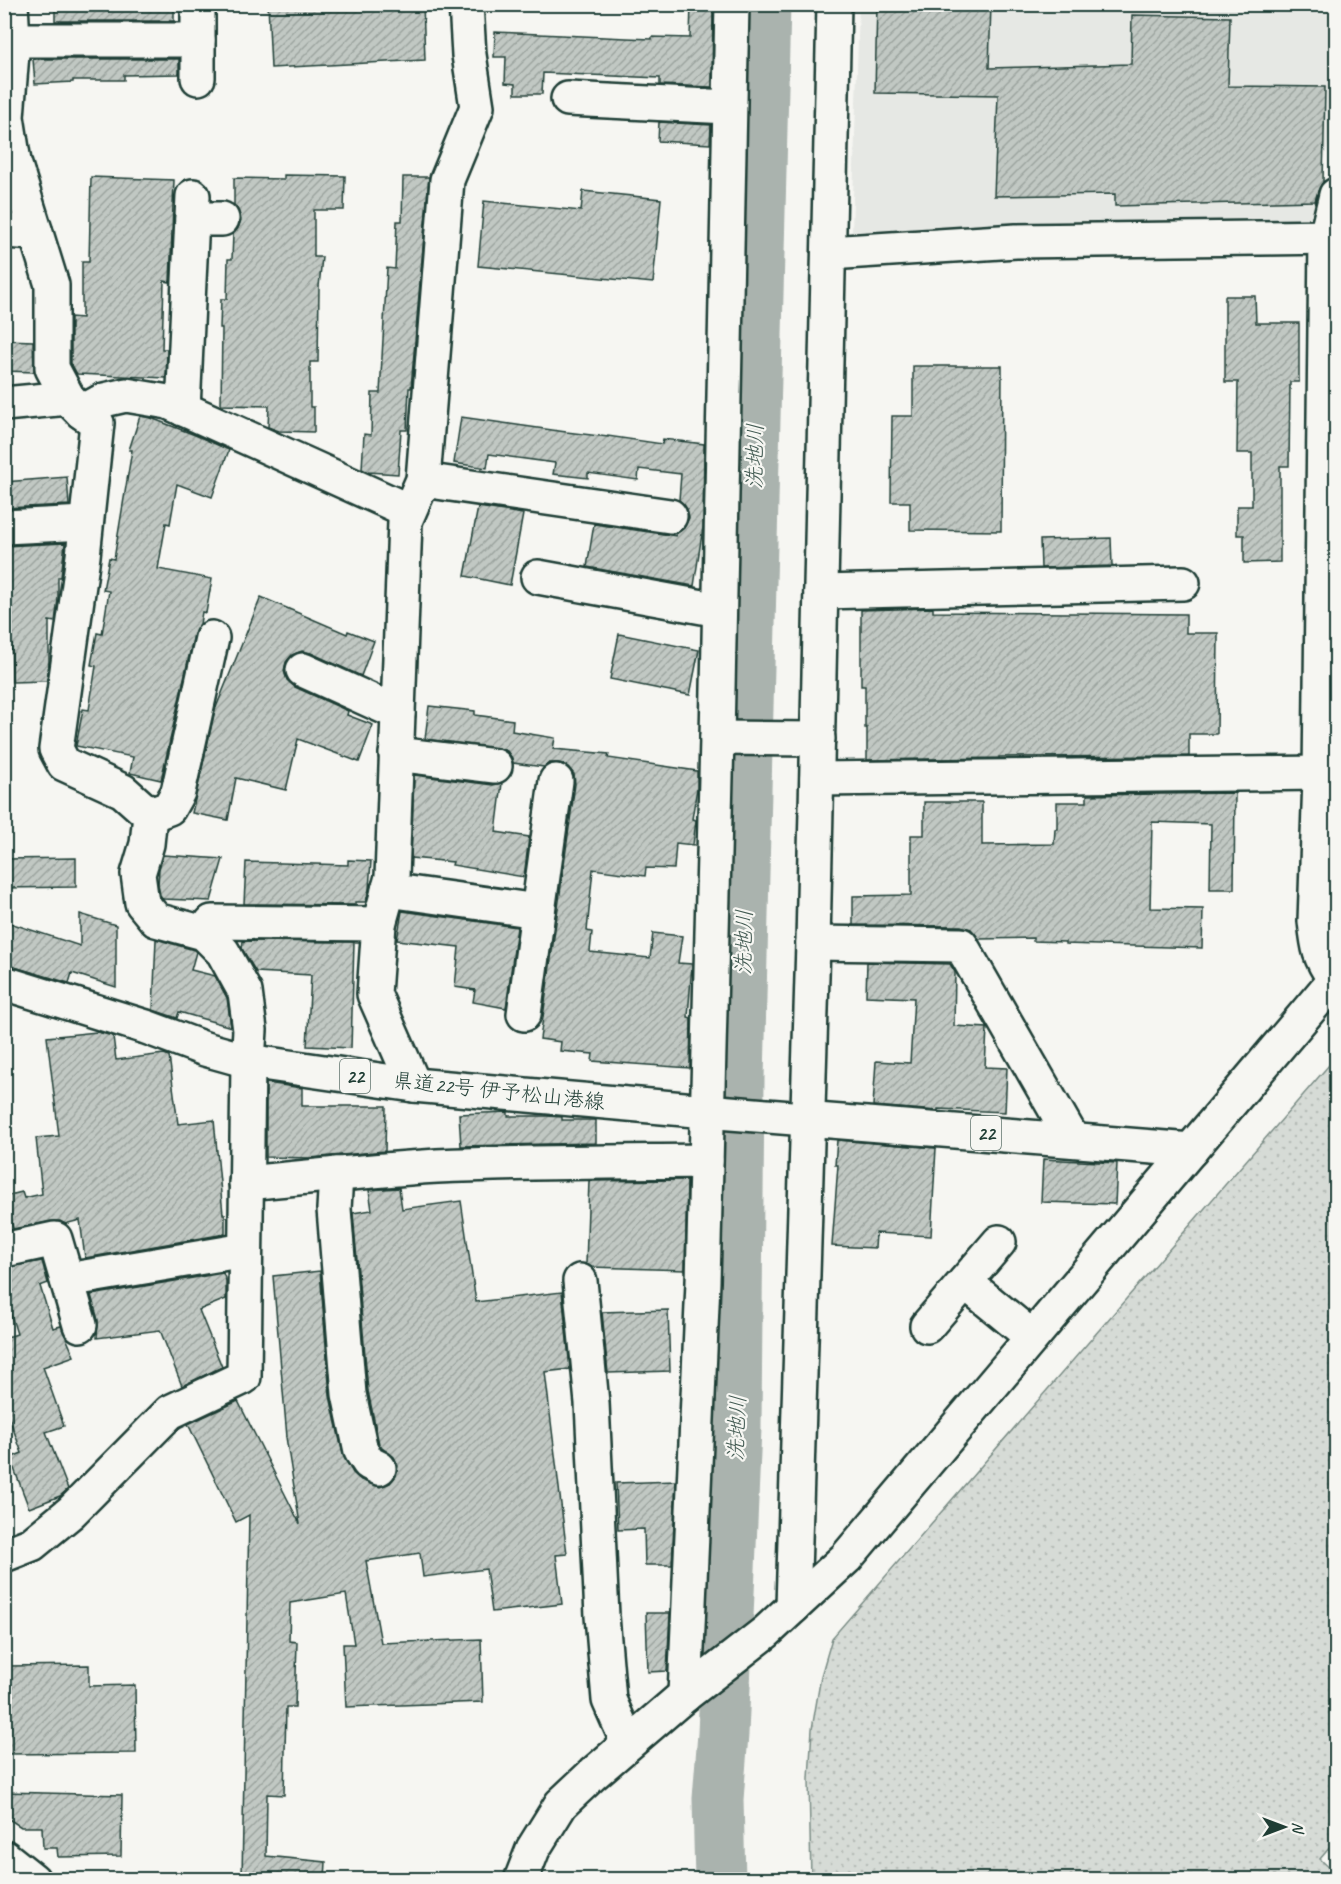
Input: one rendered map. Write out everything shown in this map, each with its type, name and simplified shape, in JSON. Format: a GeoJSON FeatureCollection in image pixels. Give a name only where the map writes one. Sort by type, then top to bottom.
{"type":"FeatureCollection","features":[{"type":"Feature","properties":{"kind":"street"},"geometry":{"type":"LineString","coordinates":[[11,4],[13,40],[7,117],[14,162],[20,232],[52,285],[52,368],[75,405],[97,423],[56,749],[64,764],[123,791],[150,815]]}},
{"type":"Feature","properties":{"kind":"street"},"geometry":{"type":"LineString","coordinates":[[198,4],[198,78]]}},
{"type":"Feature","properties":{"kind":"street"},"geometry":{"type":"LineString","coordinates":[[414,1085],[374,994],[379,924],[392,877],[405,521],[423,480],[447,180],[477,107],[469,55],[466,4]]}},
{"type":"Feature","properties":{"kind":"street"},"geometry":{"type":"LineString","coordinates":[[695,1688],[706,1161],[712,1112],[722,738],[719,610],[732,4]]}},
{"type":"Feature","properties":{"kind":"street"},"geometry":{"type":"LineString","coordinates":[[793,1607],[794,1118],[813,943],[817,779],[805,739],[821,592],[834,4]]}},
{"type":"Feature","properties":{"kind":"street"},"geometry":{"type":"LineString","coordinates":[[13,40],[198,40]]}},
{"type":"Feature","properties":{"kind":"street"},"geometry":{"type":"LineString","coordinates":[[568,99],[729,107]]}},
{"type":"Feature","properties":{"kind":"street"},"geometry":{"type":"LineString","coordinates":[[521,1880],[533,1849],[561,1804],[628,1743],[766,1632],[846,1558],[1336,979],[1322,961],[1315,921],[1331,237],[1336,195]]}},
{"type":"Feature","properties":{"kind":"street"},"geometry":{"type":"LineString","coordinates":[[183,409],[203,211]]}},
{"type":"Feature","properties":{"kind":"street"},"geometry":{"type":"LineString","coordinates":[[829,253],[1016,241],[1331,237]]}},
{"type":"Feature","properties":{"kind":"street"},"geometry":{"type":"LineString","coordinates":[[4,404],[75,405],[126,394],[168,402],[409,511]]}},
{"type":"Feature","properties":{"kind":"street"},"geometry":{"type":"LineString","coordinates":[[423,480],[654,504]]}},
{"type":"Feature","properties":{"kind":"street"},"geometry":{"type":"LineString","coordinates":[[4,527],[86,523]]}},
{"type":"Feature","properties":{"kind":"street"},"geometry":{"type":"LineString","coordinates":[[538,577],[719,610]]}},
{"type":"Feature","properties":{"kind":"street"},"geometry":{"type":"LineString","coordinates":[[821,592],[1183,583]]}},
{"type":"Feature","properties":{"kind":"street"},"geometry":{"type":"LineString","coordinates":[[150,815],[169,808],[178,792],[212,638]]}},
{"type":"Feature","properties":{"kind":"street"},"geometry":{"type":"LineString","coordinates":[[303,670],[398,713]]}},
{"type":"Feature","properties":{"kind":"street"},"geometry":{"type":"LineString","coordinates":[[722,738],[805,739]]}},
{"type":"Feature","properties":{"kind":"street"},"geometry":{"type":"LineString","coordinates":[[396,754],[495,766]]}},
{"type":"Feature","properties":{"kind":"street"},"geometry":{"type":"LineString","coordinates":[[817,779],[1320,773]]}},
{"type":"Feature","properties":{"kind":"street"},"geometry":{"type":"LineString","coordinates":[[535,998],[538,911],[561,797]]}},
{"type":"Feature","properties":{"kind":"street"},"geometry":{"type":"LineString","coordinates":[[4,1555],[32,1544],[71,1512],[170,1412],[243,1377],[250,1029],[245,992],[223,952],[204,933],[156,920],[142,903],[138,874],[147,843],[150,815]]}},
{"type":"Feature","properties":{"kind":"street"},"geometry":{"type":"LineString","coordinates":[[388,890],[538,911]]}},
{"type":"Feature","properties":{"kind":"street"},"geometry":{"type":"LineString","coordinates":[[204,933],[212,922],[379,924]]}},
{"type":"Feature","properties":{"kind":"street"},"geometry":{"type":"LineString","coordinates":[[813,943],[961,945],[1073,1140]]}},
{"type":"Feature","properties":{"kind":"street","name":"県道22号 伊予松山港線"},"geometry":{"type":"LineString","coordinates":[[4,983],[248,1061],[414,1085],[712,1112]]}},
{"type":"Feature","properties":{"kind":"street","name":"22"},"geometry":{"type":"LineString","coordinates":[[712,1112],[1191,1150]]}},
{"type":"Feature","properties":{"kind":"street"},"geometry":{"type":"LineString","coordinates":[[246,1184],[436,1166],[706,1161]]}},
{"type":"Feature","properties":{"kind":"street"},"geometry":{"type":"LineString","coordinates":[[336,1174],[334,1209],[349,1395],[361,1451],[369,1463],[379,1468]]}},
{"type":"Feature","properties":{"kind":"street"},"geometry":{"type":"LineString","coordinates":[[4,1250],[55,1239],[80,1325]]}},
{"type":"Feature","properties":{"kind":"street"},"geometry":{"type":"LineString","coordinates":[[927,1326],[999,1242]]}},
{"type":"Feature","properties":{"kind":"street"},"geometry":{"type":"LineString","coordinates":[[67,1280],[245,1250]]}},
{"type":"Feature","properties":{"kind":"street"},"geometry":{"type":"LineString","coordinates":[[580,1281],[592,1403],[602,1616],[609,1700],[628,1743]]}},
{"type":"Feature","properties":{"kind":"street"},"geometry":{"type":"LineString","coordinates":[[965,1282],[1032,1337]]}},
{"type":"Feature","properties":{"kind":"street"},"geometry":{"type":"LineString","coordinates":[[4,1857],[33,1880]]}},
{"type":"Feature","properties":{"kind":"shaded area"},"geometry":{"type":"Polygon","coordinates":[[[859,5],[1336,5],[1336,110],[1310,221],[852,232],[859,5]]]}},
{"type":"Feature","properties":{"kind":"shaded area"},"geometry":{"type":"Polygon","coordinates":[[[1336,1057],[1336,1840],[1320,1859],[1336,1874],[1336,1879],[811,1879],[809,1779],[812,1729],[821,1676],[832,1638],[1336,1057]]]}},
{"type":"Feature","properties":{"kind":"building"},"geometry":{"type":"Polygon","coordinates":[[[55,4],[174,4],[174,21],[55,21],[55,4]]]}},
{"type":"Feature","properties":{"kind":"building"},"geometry":{"type":"Polygon","coordinates":[[[268,4],[423,4],[425,60],[271,68],[268,4]]]}},
{"type":"Feature","properties":{"kind":"building"},"geometry":{"type":"Polygon","coordinates":[[[691,4],[713,4],[712,87],[660,85],[660,78],[543,73],[542,94],[515,94],[515,84],[505,83],[506,57],[494,57],[495,32],[652,39],[652,37],[690,38],[691,4]]]}},
{"type":"Feature","properties":{"kind":"building"},"geometry":{"type":"Polygon","coordinates":[[[877,4],[991,4],[989,68],[1131,64],[1132,15],[1230,17],[1228,86],[1325,87],[1323,182],[1315,201],[1115,206],[1115,194],[994,196],[998,95],[875,93],[877,4]]]}},
{"type":"Feature","properties":{"kind":"building"},"geometry":{"type":"Polygon","coordinates":[[[33,59],[179,59],[179,74],[124,75],[124,80],[73,80],[73,82],[35,84],[33,59]]]}},
{"type":"Feature","properties":{"kind":"building"},"geometry":{"type":"Polygon","coordinates":[[[659,122],[711,125],[710,144],[658,141],[659,122]]]}},
{"type":"Feature","properties":{"kind":"building"},"geometry":{"type":"Polygon","coordinates":[[[284,175],[345,176],[344,210],[314,210],[314,257],[322,257],[319,287],[318,362],[310,362],[310,407],[314,407],[314,432],[279,431],[268,427],[269,406],[221,405],[221,299],[227,299],[228,259],[232,259],[233,234],[241,220],[234,205],[234,178],[284,179],[284,175]]]}},
{"type":"Feature","properties":{"kind":"building"},"geometry":{"type":"Polygon","coordinates":[[[91,177],[174,180],[170,282],[164,281],[162,349],[167,349],[166,378],[77,374],[71,363],[71,317],[82,318],[82,262],[89,262],[91,177]]]}},
{"type":"Feature","properties":{"kind":"building"},"geometry":{"type":"Polygon","coordinates":[[[403,177],[429,177],[407,430],[401,430],[398,474],[368,472],[362,469],[364,434],[371,435],[372,393],[380,393],[387,268],[395,269],[397,221],[402,221],[403,177]]]}},
{"type":"Feature","properties":{"kind":"building"},"geometry":{"type":"Polygon","coordinates":[[[583,191],[661,199],[653,283],[478,266],[484,201],[581,211],[583,191]]]}},
{"type":"Feature","properties":{"kind":"building"},"geometry":{"type":"Polygon","coordinates":[[[1225,296],[1255,296],[1256,323],[1299,323],[1299,382],[1290,382],[1289,466],[1280,466],[1280,562],[1244,563],[1244,535],[1237,535],[1237,506],[1252,506],[1252,453],[1237,453],[1238,382],[1225,382],[1225,296]]]}},
{"type":"Feature","properties":{"kind":"building"},"geometry":{"type":"Polygon","coordinates":[[[4,340],[33,341],[34,372],[4,371],[4,340]]]}},
{"type":"Feature","properties":{"kind":"building"},"geometry":{"type":"Polygon","coordinates":[[[913,366],[1002,366],[1001,531],[910,530],[910,502],[891,502],[892,416],[913,416],[913,366]]]}},
{"type":"Feature","properties":{"kind":"building"},"geometry":{"type":"Polygon","coordinates":[[[140,416],[151,418],[229,450],[212,497],[177,484],[170,524],[166,523],[158,569],[212,579],[206,613],[202,612],[200,624],[194,634],[161,780],[130,773],[133,757],[76,746],[83,709],[89,710],[96,666],[91,665],[97,633],[102,634],[109,591],[103,590],[109,558],[114,559],[132,450],[129,450],[140,416]]]}},
{"type":"Feature","properties":{"kind":"building"},"geometry":{"type":"Polygon","coordinates":[[[461,417],[662,444],[663,439],[704,444],[703,527],[694,586],[587,567],[594,524],[676,536],[684,528],[689,518],[687,509],[679,500],[681,474],[639,469],[638,480],[588,473],[588,478],[553,474],[555,463],[489,454],[487,468],[454,463],[461,417]]]}},
{"type":"Feature","properties":{"kind":"building"},"geometry":{"type":"Polygon","coordinates":[[[67,477],[69,505],[4,508],[4,482],[67,477]]]}},
{"type":"Feature","properties":{"kind":"building"},"geometry":{"type":"Polygon","coordinates":[[[478,507],[523,514],[510,585],[465,576],[478,507]]]}},
{"type":"Feature","properties":{"kind":"building"},"geometry":{"type":"Polygon","coordinates":[[[1111,538],[1112,566],[1041,568],[1040,540],[1111,538]]]}},
{"type":"Feature","properties":{"kind":"building"},"geometry":{"type":"Polygon","coordinates":[[[65,543],[61,577],[58,577],[55,622],[49,621],[47,681],[12,682],[11,618],[4,618],[4,546],[65,543]]]}},
{"type":"Feature","properties":{"kind":"building"},"geometry":{"type":"Polygon","coordinates":[[[261,597],[347,634],[348,631],[374,641],[361,676],[302,651],[292,655],[286,662],[284,671],[287,680],[295,687],[348,711],[347,715],[373,725],[359,762],[298,739],[286,790],[236,778],[228,820],[192,813],[215,710],[261,597]]]}},
{"type":"Feature","properties":{"kind":"building"},"geometry":{"type":"Polygon","coordinates":[[[933,608],[933,612],[1186,614],[1186,633],[1218,633],[1217,734],[1189,734],[1189,756],[867,760],[865,686],[861,686],[861,610],[933,608]]]}},
{"type":"Feature","properties":{"kind":"building"},"geometry":{"type":"Polygon","coordinates":[[[619,634],[699,650],[690,695],[610,679],[619,634]]]}},
{"type":"Feature","properties":{"kind":"building"},"geometry":{"type":"Polygon","coordinates":[[[429,706],[475,711],[475,715],[513,720],[512,731],[555,738],[553,749],[609,754],[608,758],[697,771],[692,819],[696,820],[693,845],[676,843],[674,869],[646,868],[645,876],[593,869],[587,931],[592,932],[590,952],[650,958],[653,933],[682,936],[678,963],[692,964],[688,1017],[691,1018],[690,1068],[592,1061],[593,1054],[560,1051],[561,1042],[540,1039],[575,784],[574,774],[568,767],[559,763],[549,763],[544,767],[513,763],[507,751],[498,748],[425,739],[429,706]]]}},
{"type":"Feature","properties":{"kind":"building"},"geometry":{"type":"Polygon","coordinates":[[[414,775],[493,785],[502,783],[496,832],[529,837],[524,877],[452,865],[453,862],[411,858],[414,775]]]}},
{"type":"Feature","properties":{"kind":"building"},"geometry":{"type":"Polygon","coordinates":[[[1235,793],[1234,889],[1210,889],[1211,824],[1152,822],[1150,908],[1203,909],[1202,948],[1065,944],[1065,942],[1033,941],[1033,938],[979,939],[971,929],[961,926],[853,925],[853,896],[911,895],[911,835],[924,835],[924,802],[982,802],[982,845],[1054,844],[1055,829],[1057,829],[1057,802],[1087,802],[1087,795],[1235,793]]]}},
{"type":"Feature","properties":{"kind":"building"},"geometry":{"type":"Polygon","coordinates":[[[163,855],[223,859],[211,901],[163,899],[158,885],[163,855]]]}},
{"type":"Feature","properties":{"kind":"building"},"geometry":{"type":"Polygon","coordinates":[[[76,858],[76,887],[4,888],[4,859],[76,858]]]}},
{"type":"Feature","properties":{"kind":"building"},"geometry":{"type":"Polygon","coordinates":[[[348,860],[371,861],[366,902],[355,902],[355,905],[244,904],[246,862],[348,865],[348,860]]]}},
{"type":"Feature","properties":{"kind":"building"},"geometry":{"type":"Polygon","coordinates":[[[402,911],[517,927],[506,1008],[473,1002],[475,990],[455,987],[459,947],[397,940],[402,911]]]}},
{"type":"Feature","properties":{"kind":"building"},"geometry":{"type":"Polygon","coordinates":[[[80,914],[116,925],[116,987],[72,973],[69,983],[4,964],[4,921],[80,946],[80,914]]]}},
{"type":"Feature","properties":{"kind":"building"},"geometry":{"type":"Polygon","coordinates":[[[156,939],[196,952],[191,970],[215,976],[227,998],[231,1027],[179,1012],[177,1018],[153,1010],[156,939]]]}},
{"type":"Feature","properties":{"kind":"building"},"geometry":{"type":"Polygon","coordinates":[[[243,941],[354,942],[351,1048],[307,1046],[311,975],[256,972],[242,949],[243,941]]]}},
{"type":"Feature","properties":{"kind":"building"},"geometry":{"type":"Polygon","coordinates":[[[867,962],[950,964],[955,972],[954,1026],[987,1028],[985,1067],[1007,1068],[1005,1112],[938,1109],[938,1111],[873,1106],[876,1061],[910,1063],[914,998],[866,996],[867,962]]]}},
{"type":"Feature","properties":{"kind":"building"},"geometry":{"type":"Polygon","coordinates":[[[97,1032],[113,1036],[116,1060],[164,1054],[169,1056],[178,1124],[214,1120],[223,1214],[225,1214],[225,1234],[85,1258],[80,1220],[65,1224],[60,1221],[51,1221],[13,1229],[6,1196],[22,1192],[24,1198],[42,1194],[36,1138],[59,1136],[47,1037],[97,1032]]]}},
{"type":"Feature","properties":{"kind":"building"},"geometry":{"type":"Polygon","coordinates":[[[266,1083],[302,1088],[302,1106],[386,1106],[385,1151],[310,1158],[266,1157],[266,1083]]]}},
{"type":"Feature","properties":{"kind":"building"},"geometry":{"type":"Polygon","coordinates":[[[508,1112],[508,1116],[596,1120],[596,1143],[461,1146],[459,1114],[508,1112]]]}},
{"type":"Feature","properties":{"kind":"building"},"geometry":{"type":"Polygon","coordinates":[[[837,1140],[936,1148],[931,1236],[876,1233],[875,1248],[832,1246],[838,1165],[835,1165],[837,1140]]]}},
{"type":"Feature","properties":{"kind":"building"},"geometry":{"type":"Polygon","coordinates":[[[1043,1159],[1117,1163],[1115,1204],[1041,1202],[1043,1159]]]}},
{"type":"Feature","properties":{"kind":"building"},"geometry":{"type":"Polygon","coordinates":[[[687,1180],[685,1270],[591,1267],[586,1264],[589,1181],[687,1180]]]}},
{"type":"Feature","properties":{"kind":"building"},"geometry":{"type":"Polygon","coordinates":[[[399,1188],[402,1209],[461,1201],[476,1302],[562,1292],[570,1369],[545,1372],[567,1554],[556,1555],[562,1604],[492,1612],[486,1569],[423,1577],[420,1553],[366,1561],[381,1643],[481,1639],[483,1702],[346,1707],[343,1644],[354,1644],[346,1594],[290,1603],[289,1641],[297,1642],[295,1707],[286,1707],[284,1795],[267,1794],[266,1856],[326,1862],[325,1879],[242,1877],[249,1515],[236,1522],[188,1424],[238,1401],[300,1524],[286,1437],[273,1276],[320,1271],[330,1396],[343,1455],[353,1473],[361,1480],[380,1487],[390,1483],[396,1476],[398,1466],[394,1457],[379,1444],[368,1391],[353,1213],[372,1210],[369,1190],[399,1188]]]}},
{"type":"Feature","properties":{"kind":"building"},"geometry":{"type":"Polygon","coordinates":[[[42,1261],[48,1283],[40,1286],[53,1328],[61,1326],[74,1356],[43,1367],[64,1426],[46,1432],[68,1489],[60,1496],[29,1508],[10,1458],[22,1453],[4,1404],[4,1338],[17,1334],[4,1293],[4,1268],[42,1261]]]}},
{"type":"Feature","properties":{"kind":"building"},"geometry":{"type":"Polygon","coordinates":[[[223,1273],[226,1281],[226,1299],[199,1310],[222,1367],[182,1386],[160,1330],[97,1338],[98,1320],[91,1295],[223,1273]]]}},
{"type":"Feature","properties":{"kind":"building"},"geometry":{"type":"Polygon","coordinates":[[[668,1310],[670,1371],[608,1373],[602,1312],[668,1310]]]}},
{"type":"Feature","properties":{"kind":"building"},"geometry":{"type":"Polygon","coordinates":[[[676,1481],[672,1565],[645,1565],[644,1529],[618,1530],[616,1483],[676,1481]]]}},
{"type":"Feature","properties":{"kind":"building"},"geometry":{"type":"Polygon","coordinates":[[[646,1613],[670,1613],[667,1671],[648,1672],[646,1613]]]}},
{"type":"Feature","properties":{"kind":"building"},"geometry":{"type":"Polygon","coordinates":[[[89,1665],[89,1686],[135,1685],[136,1753],[4,1754],[4,1688],[8,1688],[7,1666],[89,1665]]]}},
{"type":"Feature","properties":{"kind":"building"},"geometry":{"type":"Polygon","coordinates":[[[4,1792],[122,1795],[121,1856],[58,1857],[57,1848],[43,1848],[42,1827],[21,1827],[4,1816],[4,1792]]]}},
{"type":"Feature","properties":{"kind":"waterway","name":"洗地川"},"geometry":{"type":"LineString","coordinates":[[720,1880],[718,1799],[723,1734],[736,1428],[739,1080],[765,4]]}}]}
